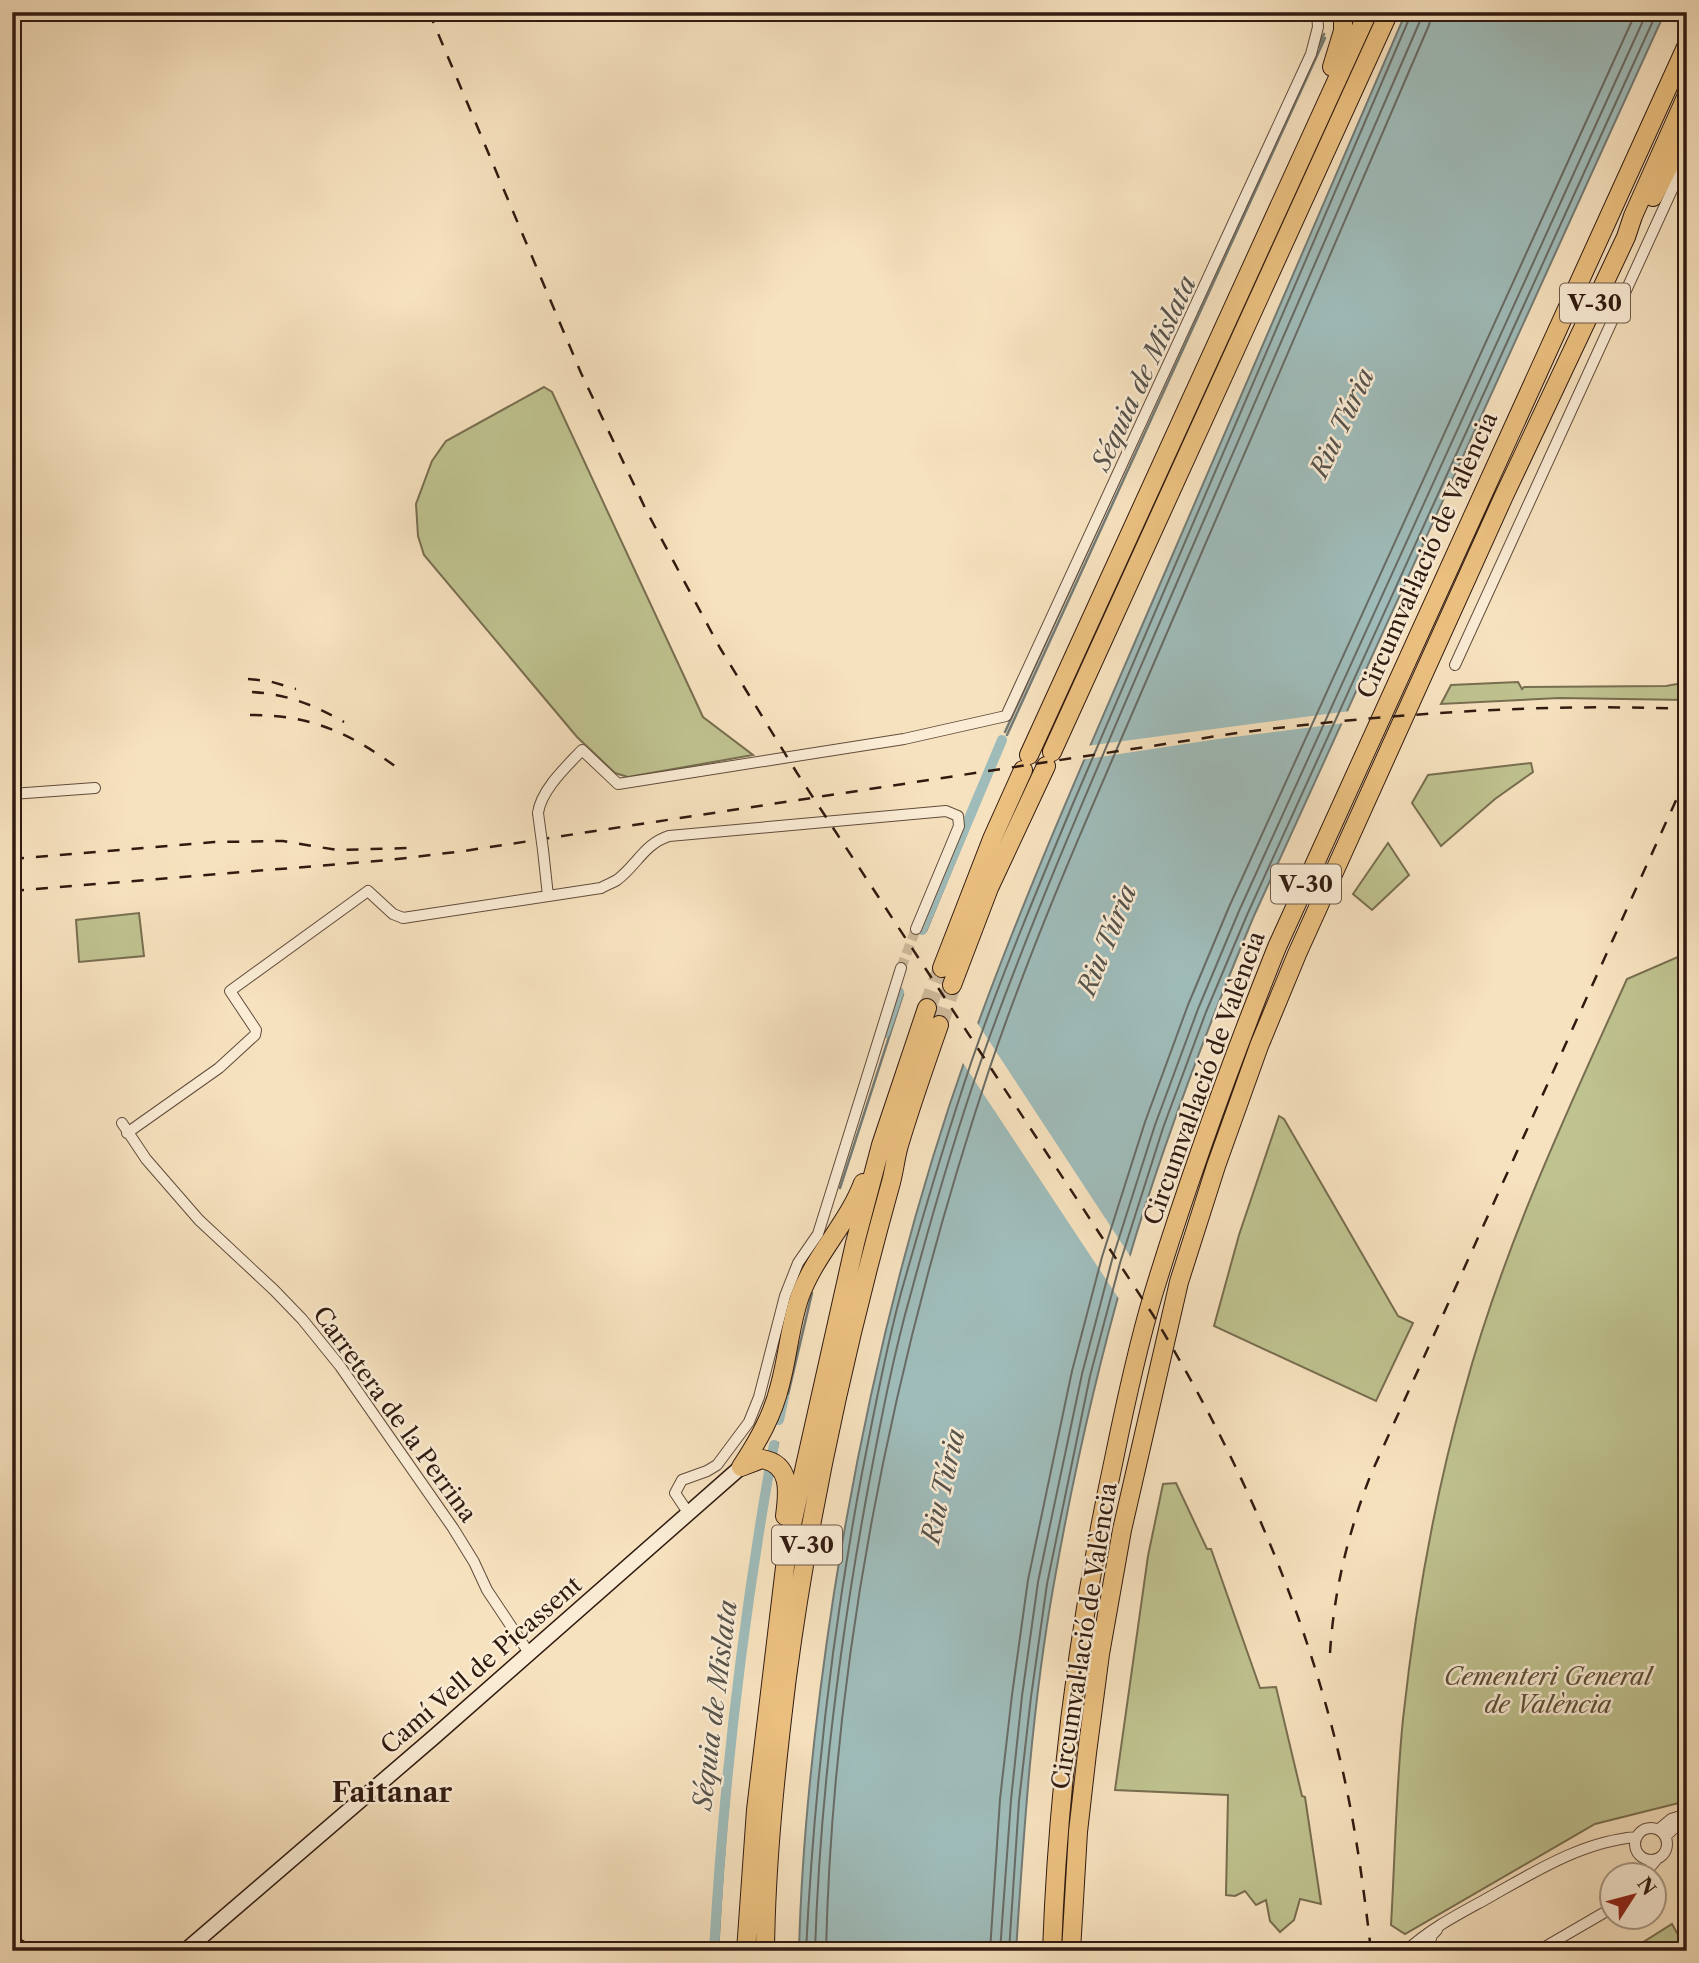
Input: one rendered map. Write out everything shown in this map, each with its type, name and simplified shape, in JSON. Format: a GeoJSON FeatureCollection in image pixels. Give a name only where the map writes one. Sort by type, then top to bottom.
{"type":"FeatureCollection","features":[{"type":"Feature","properties":{"kind":"highway"},"geometry":{"type":"LineString","coordinates":[[1325,107],[1326,84],[1343,31],[1343,12]]}},
{"type":"Feature","properties":{"kind":"highway"},"geometry":{"type":"LineString","coordinates":[[942,968],[992,839],[1026,762],[1368,12]]}},
{"type":"Feature","properties":{"kind":"highway"},"geometry":{"type":"LineString","coordinates":[[953,985],[989,888],[1389,12]]}},
{"type":"Feature","properties":{"kind":"highway","name":"Circumval·lació de València"},"geometry":{"type":"LineString","coordinates":[[1052,1951],[1065,1748],[1098,1529],[1125,1404],[1153,1297],[1195,1163],[1237,1046],[1277,947],[1687,45]]}},
{"type":"Feature","properties":{"kind":"highway","name":"Circumval·lació de València"},"geometry":{"type":"LineString","coordinates":[[1071,1951],[1078,1832],[1100,1654],[1122,1531],[1180,1282],[1216,1166],[1255,1058],[1297,954],[1503,498],[1626,237],[1687,95]]}},
{"type":"Feature","properties":{"kind":"highway"},"geometry":{"type":"LineString","coordinates":[[1626,237],[1643,218],[1687,131]]}},
{"type":"Feature","properties":{"kind":"highway","name":"V-30"},"geometry":{"type":"LineString","coordinates":[[746,1951],[756,1810],[788,1542],[824,1373],[890,1147],[927,1008]]}},
{"type":"Feature","properties":{"kind":"highway","name":"V-30"},"geometry":{"type":"LineString","coordinates":[[765,1951],[773,1811],[782,1720],[809,1535],[841,1372],[894,1172],[890,1147],[939,1025]]}},
{"type":"Feature","properties":{"kind":"highway"},"geometry":{"type":"LineString","coordinates":[[741,1467],[760,1438],[774,1408],[804,1288],[859,1194],[870,1164],[890,1147]]}},
{"type":"Feature","properties":{"kind":"highway"},"geometry":{"type":"LineString","coordinates":[[1065,1768],[1073,1749],[1099,1581],[1169,1301],[1180,1282]]}},
{"type":"Feature","properties":{"kind":"highway"},"geometry":{"type":"LineString","coordinates":[[741,1467],[762,1459],[777,1464],[783,1472],[787,1481],[784,1519],[788,1542]]}},
{"type":"Feature","properties":{"kind":"street"},"geometry":{"type":"LineString","coordinates":[[548,896],[539,803],[564,768],[582,750],[618,784],[904,739],[1006,716],[1311,54],[1318,27],[1317,12]]}},
{"type":"Feature","properties":{"kind":"street"},"geometry":{"type":"LineString","coordinates":[[1455,665],[1687,157]]}},
{"type":"Feature","properties":{"kind":"street"},"geometry":{"type":"LineString","coordinates":[[12,794],[95,789]]}},
{"type":"Feature","properties":{"kind":"street"},"geometry":{"type":"LineString","coordinates":[[127,1133],[219,1068],[255,1035],[256,1030],[230,991],[368,891],[393,914],[403,918],[601,888],[618,879],[657,839],[669,835],[946,811],[958,816],[959,826],[916,929]]}},
{"type":"Feature","properties":{"kind":"street"},"geometry":{"type":"LineString","coordinates":[[689,1514],[675,1493],[676,1488],[689,1475],[707,1471],[717,1465],[744,1430],[759,1397],[785,1296],[798,1264],[818,1234],[901,968]]}},
{"type":"Feature","properties":{"kind":"street","name":"Carretera de la Perrina"},"geometry":{"type":"LineString","coordinates":[[122,1123],[146,1159],[199,1220],[274,1290],[302,1319],[340,1366],[453,1528],[487,1590],[529,1653]]}},
{"type":"Feature","properties":{"kind":"street","name":"Camí Vell de Picassent"},"geometry":{"type":"LineString","coordinates":[[185,1951],[741,1467]]}},
{"type":"Feature","properties":{"kind":"street"},"geometry":{"type":"LineString","coordinates":[[1636,1842],[1649,1828],[1662,1832],[1687,1816]]}},
{"type":"Feature","properties":{"kind":"street"},"geometry":{"type":"LineString","coordinates":[[1654,1862],[1667,1850],[1662,1832]]}},
{"type":"Feature","properties":{"kind":"street"},"geometry":{"type":"LineString","coordinates":[[1406,1951],[1443,1923],[1547,1864],[1613,1839],[1636,1842]]}},
{"type":"Feature","properties":{"kind":"street"},"geometry":{"type":"LineString","coordinates":[[1636,1842],[1643,1862]]}},
{"type":"Feature","properties":{"kind":"street"},"geometry":{"type":"LineString","coordinates":[[1643,1858],[1657,1859]]}},
{"type":"Feature","properties":{"kind":"street"},"geometry":{"type":"LineString","coordinates":[[1538,1951],[1598,1916]]}},
{"type":"Feature","properties":{"kind":"street"},"geometry":{"type":"LineString","coordinates":[[1427,1951],[1432,1935],[1443,1923]]}},
{"type":"Feature","properties":{"kind":"street"},"geometry":{"type":"LineString","coordinates":[[12,1944],[25,1951]]}},
{"type":"Feature","properties":{"kind":"green space"},"geometry":{"type":"Polygon","coordinates":[[[544,387],[552,392],[703,717],[753,755],[628,777],[615,773],[577,737],[424,555],[418,536],[416,504],[432,461],[446,441],[544,387]]]}},
{"type":"Feature","properties":{"kind":"green space"},"geometry":{"type":"Polygon","coordinates":[[[1687,679],[1687,700],[1559,698],[1441,704],[1451,685],[1518,682],[1522,689],[1666,686],[1687,679]]]}},
{"type":"Feature","properties":{"kind":"green space"},"geometry":{"type":"Polygon","coordinates":[[[1531,763],[1533,772],[1495,799],[1441,846],[1412,803],[1428,775],[1531,763]]]}},
{"type":"Feature","properties":{"kind":"green space"},"geometry":{"type":"Polygon","coordinates":[[[1388,843],[1409,875],[1372,910],[1353,894],[1388,843]]]}},
{"type":"Feature","properties":{"kind":"green space"},"geometry":{"type":"Polygon","coordinates":[[[139,913],[144,956],[79,962],[76,920],[139,913]]]}},
{"type":"Feature","properties":{"kind":"green space","name":"Cementeri General de València"},"geometry":{"type":"Polygon","coordinates":[[[1687,953],[1687,1801],[1595,1824],[1405,1934],[1391,1925],[1403,1719],[1427,1554],[1464,1392],[1497,1286],[1537,1182],[1627,979],[1687,953]]]}},
{"type":"Feature","properties":{"kind":"green space"},"geometry":{"type":"Polygon","coordinates":[[[1279,1116],[1284,1119],[1398,1316],[1413,1323],[1376,1401],[1214,1326],[1239,1235],[1279,1116]]]}},
{"type":"Feature","properties":{"kind":"green space"},"geometry":{"type":"Polygon","coordinates":[[[1176,1483],[1207,1549],[1211,1549],[1260,1688],[1276,1687],[1302,1796],[1305,1797],[1321,1904],[1300,1899],[1294,1920],[1280,1932],[1270,1921],[1266,1900],[1256,1905],[1245,1891],[1235,1896],[1226,1895],[1228,1795],[1115,1790],[1148,1556],[1163,1484],[1176,1483]]]}},
{"type":"Feature","properties":{"kind":"green space"},"geometry":{"type":"Polygon","coordinates":[[[1672,1924],[1687,1951],[1629,1951],[1659,1932],[1668,1932],[1668,1927],[1672,1924]]]}},
{"type":"Feature","properties":{"kind":"water","name":"Riu Túria"},"geometry":{"type":"Polygon","coordinates":[[[1406,12],[1665,12],[1253,918],[1202,1046],[1155,1176],[1127,1265],[1096,1383],[1054,1583],[1034,1721],[1016,1951],[799,1951],[811,1771],[827,1637],[845,1524],[872,1388],[924,1186],[988,996],[1057,824],[1406,12]]]}},
{"type":"Feature","properties":{"kind":"pier"},"geometry":{"type":"Polygon","coordinates":[[[1350,711],[1345,723],[1080,760],[1086,746],[1350,711]]]}},
{"type":"Feature","properties":{"kind":"pier"},"geometry":{"type":"Polygon","coordinates":[[[976,1021],[1132,1259],[1121,1302],[961,1060],[976,1021]]]}},
{"type":"Feature","properties":{"kind":"waterway","name":"Séquia de Mislata"},"geometry":{"type":"LineString","coordinates":[[1318,47],[1324,34]]}},
{"type":"Feature","properties":{"kind":"waterway","name":"Séquia de Mislata"},"geometry":{"type":"LineString","coordinates":[[1007,735],[1325,38]]}},
{"type":"Feature","properties":{"kind":"waterway","name":"Séquia de Mislata"},"geometry":{"type":"LineString","coordinates":[[1005,732],[1139,438]]}},
{"type":"Feature","properties":{"kind":"waterway","name":"Séquia de Mislata"},"geometry":{"type":"LineString","coordinates":[[922,930],[1002,740]]}},
{"type":"Feature","properties":{"kind":"waterway","name":"Séquia de Mislata"},"geometry":{"type":"LineString","coordinates":[[926,931],[1004,742]]}},
{"type":"Feature","properties":{"kind":"waterway","name":"Séquia de Mislata"},"geometry":{"type":"LineString","coordinates":[[885,1033],[899,992]]}},
{"type":"Feature","properties":{"kind":"waterway","name":"Séquia de Mislata"},"geometry":{"type":"LineString","coordinates":[[840,1188],[903,994]]}},
{"type":"Feature","properties":{"kind":"waterway","name":"Séquia de Mislata"},"geometry":{"type":"LineString","coordinates":[[782,1420],[812,1293]]}},
{"type":"Feature","properties":{"kind":"waterway","name":"Séquia de Mislata"},"geometry":{"type":"LineString","coordinates":[[779,1420],[784,1397]]}},
{"type":"Feature","properties":{"kind":"waterway","name":"Séquia de Mislata"},"geometry":{"type":"LineString","coordinates":[[775,1456],[778,1443]]}},
{"type":"Feature","properties":{"kind":"waterway","name":"Séquia de Mislata"},"geometry":{"type":"LineString","coordinates":[[772,1454],[774,1445]]}},
{"type":"Feature","properties":{"kind":"waterway","name":"Séquia de Mislata"},"geometry":{"type":"LineString","coordinates":[[714,1951],[735,1708],[770,1466]]}},
{"type":"Feature","properties":{"kind":"waterway"},"geometry":{"type":"LineString","coordinates":[[718,1951],[738,1710],[772,1472]]}},
{"type":"Feature","properties":{"kind":"tunnel"},"geometry":{"type":"LineString","coordinates":[[901,968],[916,929]]}},
{"type":"Feature","properties":{"kind":"tunnel"},"geometry":{"type":"LineString","coordinates":[[927,1008],[942,968]]}},
{"type":"Feature","properties":{"kind":"tunnel"},"geometry":{"type":"LineString","coordinates":[[939,1025],[952,985]]}},
{"type":"Feature","properties":{"kind":"railway"},"geometry":{"type":"LineString","coordinates":[[429,12],[581,373],[647,512],[720,648],[797,773],[1153,1315],[1237,1470],[1284,1578],[1322,1690],[1348,1797],[1371,1951]]}},
{"type":"Feature","properties":{"kind":"railway"},"geometry":{"type":"LineString","coordinates":[[248,679],[269,681],[296,689]]}},
{"type":"Feature","properties":{"kind":"railway"},"geometry":{"type":"LineString","coordinates":[[252,692],[300,701],[344,722]]}},
{"type":"Feature","properties":{"kind":"railway"},"geometry":{"type":"LineString","coordinates":[[12,891],[389,860],[464,851],[1293,726],[1405,715],[1518,709],[1687,709]]}},
{"type":"Feature","properties":{"kind":"railway"},"geometry":{"type":"LineString","coordinates":[[250,715],[294,719],[331,729],[367,747],[403,772]]}},
{"type":"Feature","properties":{"kind":"railway"},"geometry":{"type":"LineString","coordinates":[[1330,1653],[1343,1562],[1371,1474],[1687,776]]}},
{"type":"Feature","properties":{"kind":"railway"},"geometry":{"type":"LineString","coordinates":[[12,859],[214,842],[283,841],[337,850],[410,848]]}},
{"type":"Feature","properties":{"kind":"district","name":"Faitanar"},"geometry":{"type":"Point","coordinates":[392,1792]}}]}
